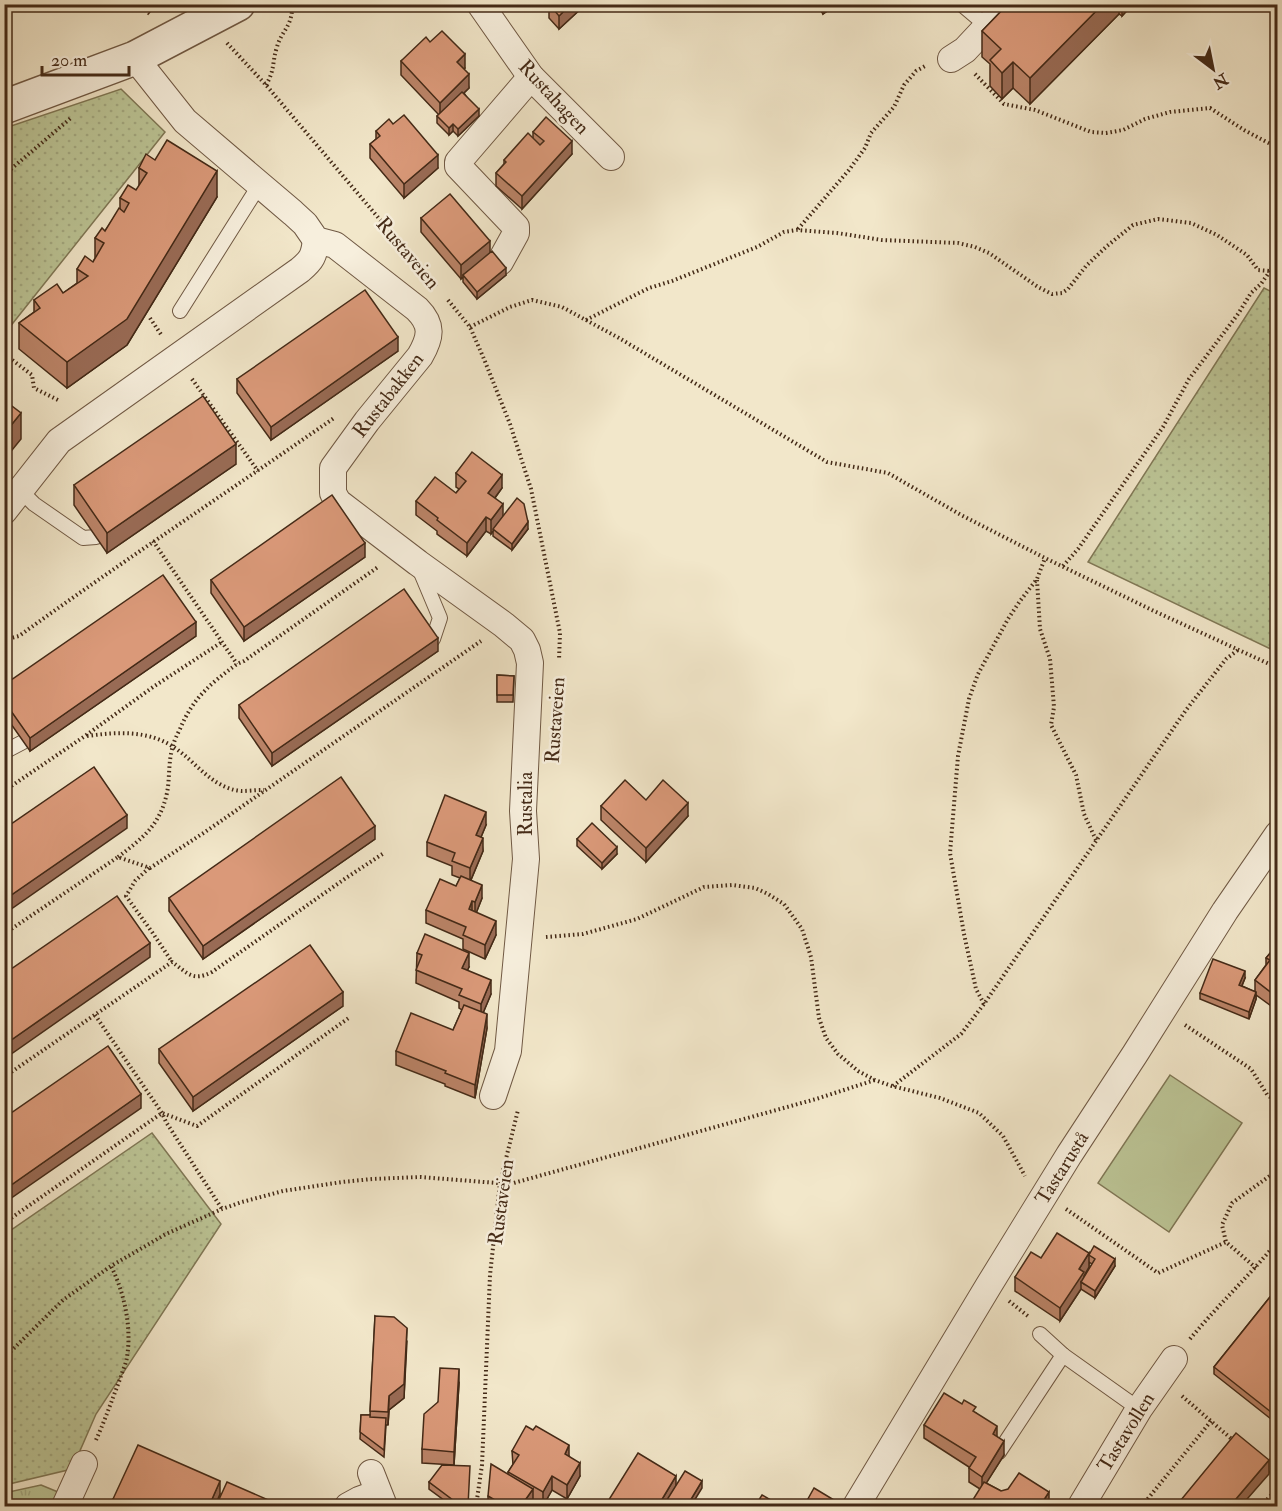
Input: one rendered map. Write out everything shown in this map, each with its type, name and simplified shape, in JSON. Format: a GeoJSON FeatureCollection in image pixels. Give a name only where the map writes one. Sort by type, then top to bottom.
{"type":"FeatureCollection","features":[{"type":"Feature","properties":{"kind":"street"},"geometry":{"type":"LineString","coordinates":[[4,107],[135,58],[238,4]]}},
{"type":"Feature","properties":{"kind":"street","name":"Rustahagen"},"geometry":{"type":"LineString","coordinates":[[480,4],[531,77],[612,156]]}},
{"type":"Feature","properties":{"kind":"street"},"geometry":{"type":"LineString","coordinates":[[960,64],[965,50],[1008,4]]}},
{"type":"Feature","properties":{"kind":"street","name":"Rustabakken"},"geometry":{"type":"LineString","coordinates":[[135,58],[185,121],[305,224],[316,240],[335,245],[425,317],[429,327],[428,338],[420,356],[367,421],[333,468],[333,493],[338,502],[409,556]]}},
{"type":"Feature","properties":{"kind":"street"},"geometry":{"type":"LineString","coordinates":[[500,262],[516,233],[516,227],[458,166],[458,162],[531,77]]}},
{"type":"Feature","properties":{"kind":"street"},"geometry":{"type":"LineString","coordinates":[[4,511],[59,441],[300,270],[310,261],[315,252],[316,240]]}},
{"type":"Feature","properties":{"kind":"street","name":"Rustalia"},"geometry":{"type":"LineString","coordinates":[[409,556],[522,640],[530,663],[523,811],[526,859],[508,1051],[493,1096]]}},
{"type":"Feature","properties":{"kind":"street","name":"Tastarustå"},"geometry":{"type":"LineString","coordinates":[[856,1506],[989,1285],[1225,911],[1278,834]]}},
{"type":"Feature","properties":{"kind":"street","name":"Tastavollen"},"geometry":{"type":"LineString","coordinates":[[1080,1506],[1139,1409],[1174,1359]]}},
{"type":"Feature","properties":{"kind":"street"},"geometry":{"type":"LineString","coordinates":[[65,1506],[84,1464]]}},
{"type":"Feature","properties":{"kind":"street"},"geometry":{"type":"LineString","coordinates":[[348,1506],[378,1491]]}},
{"type":"Feature","properties":{"kind":"lane"},"geometry":{"type":"LineString","coordinates":[[961,4],[987,26]]}},
{"type":"Feature","properties":{"kind":"lane"},"geometry":{"type":"LineString","coordinates":[[180,311],[260,184]]}},
{"type":"Feature","properties":{"kind":"lane"},"geometry":{"type":"LineString","coordinates":[[21,491],[34,504],[83,538],[96,537]]}},
{"type":"Feature","properties":{"kind":"lane"},"geometry":{"type":"LineString","coordinates":[[409,556],[440,618],[433,639]]}},
{"type":"Feature","properties":{"kind":"lane"},"geometry":{"type":"LineString","coordinates":[[4,752],[23,742]]}},
{"type":"Feature","properties":{"kind":"lane"},"geometry":{"type":"LineString","coordinates":[[1040,1334],[1063,1354],[1139,1409]]}},
{"type":"Feature","properties":{"kind":"lane"},"geometry":{"type":"LineString","coordinates":[[999,1452],[1063,1354]]}},
{"type":"Feature","properties":{"kind":"path"},"geometry":{"type":"LineString","coordinates":[[266,85],[273,71],[278,44],[289,25],[292,10]]}},
{"type":"Feature","properties":{"kind":"path","name":"Rustaveien"},"geometry":{"type":"LineString","coordinates":[[221,35],[470,327],[510,424],[531,489],[560,633],[559,667]]}},
{"type":"Feature","properties":{"kind":"path"},"geometry":{"type":"LineString","coordinates":[[797,230],[849,170],[865,148],[871,133],[894,107],[904,85],[916,71],[945,56],[960,64],[1004,104],[1035,110],[1091,132],[1106,133],[1123,130],[1145,119],[1170,112],[1210,108],[1278,148]]}},
{"type":"Feature","properties":{"kind":"path"},"geometry":{"type":"LineString","coordinates":[[4,175],[77,112]]}},
{"type":"Feature","properties":{"kind":"path"},"geometry":{"type":"LineString","coordinates":[[585,320],[649,288],[756,247],[784,232],[797,230],[882,240],[958,243],[975,247],[989,253],[1052,294],[1062,293],[1068,289],[1086,266],[1133,225],[1158,219],[1191,223],[1217,235],[1247,255],[1258,270],[1270,271]]}},
{"type":"Feature","properties":{"kind":"path"},"geometry":{"type":"LineString","coordinates":[[1063,566],[1078,549],[1163,427],[1189,379],[1238,314],[1251,292],[1261,284],[1278,259]]}},
{"type":"Feature","properties":{"kind":"path"},"geometry":{"type":"LineString","coordinates":[[470,327],[510,307],[532,300],[562,306],[827,462],[888,473],[961,515],[1046,558],[1278,668]]}},
{"type":"Feature","properties":{"kind":"path"},"geometry":{"type":"LineString","coordinates":[[4,361],[11,359],[32,375],[34,388],[60,401]]}},
{"type":"Feature","properties":{"kind":"path"},"geometry":{"type":"LineString","coordinates":[[214,411],[258,471]]}},
{"type":"Feature","properties":{"kind":"path"},"geometry":{"type":"LineString","coordinates":[[4,640],[19,636],[335,417]]}},
{"type":"Feature","properties":{"kind":"path"},"geometry":{"type":"LineString","coordinates":[[153,541],[237,664]]}},
{"type":"Feature","properties":{"kind":"path"},"geometry":{"type":"LineString","coordinates":[[4,934],[118,857],[146,835],[156,823],[168,792],[172,747],[189,710],[201,693],[237,664],[297,624],[409,556]]}},
{"type":"Feature","properties":{"kind":"path"},"geometry":{"type":"LineString","coordinates":[[984,1004],[976,989],[950,854],[958,756],[969,699],[978,674],[1008,619],[1037,579],[1046,558]]}},
{"type":"Feature","properties":{"kind":"path"},"geometry":{"type":"LineString","coordinates":[[1037,579],[1040,629],[1050,659],[1054,707],[1051,725],[1076,775],[1084,814],[1096,840]]}},
{"type":"Feature","properties":{"kind":"path"},"geometry":{"type":"LineString","coordinates":[[384,853],[201,977],[191,975],[172,962],[126,896],[135,881],[150,868],[504,625]]}},
{"type":"Feature","properties":{"kind":"path"},"geometry":{"type":"LineString","coordinates":[[4,791],[222,642]]}},
{"type":"Feature","properties":{"kind":"path"},"geometry":{"type":"LineString","coordinates":[[892,1086],[961,1034],[1186,710],[1226,659],[1238,650]]}},
{"type":"Feature","properties":{"kind":"path"},"geometry":{"type":"LineString","coordinates":[[85,736],[111,732],[134,733],[155,738],[172,747],[222,785],[241,791],[264,790]]}},
{"type":"Feature","properties":{"kind":"path"},"geometry":{"type":"LineString","coordinates":[[118,857],[150,868]]}},
{"type":"Feature","properties":{"kind":"path"},"geometry":{"type":"LineString","coordinates":[[536,938],[583,934],[637,919],[704,887],[732,885],[755,888],[784,904],[802,929],[811,957],[819,1018],[826,1038],[838,1054],[858,1071],[892,1086],[940,1098],[979,1113],[1003,1136],[1033,1187],[1158,1273],[1226,1242]]}},
{"type":"Feature","properties":{"kind":"path"},"geometry":{"type":"LineString","coordinates":[[4,1077],[172,962]]}},
{"type":"Feature","properties":{"kind":"path"},"geometry":{"type":"LineString","coordinates":[[1162,1010],[1251,1069],[1268,1096],[1278,1101]]}},
{"type":"Feature","properties":{"kind":"path"},"geometry":{"type":"LineString","coordinates":[[95,1015],[162,1113],[222,1209]]}},
{"type":"Feature","properties":{"kind":"path"},"geometry":{"type":"LineString","coordinates":[[162,1113],[197,1126],[350,1017]]}},
{"type":"Feature","properties":{"kind":"path"},"geometry":{"type":"LineString","coordinates":[[4,1358],[63,1300],[111,1266],[166,1234],[222,1209],[283,1191],[342,1182],[420,1177],[510,1184],[816,1099],[875,1080]]}},
{"type":"Feature","properties":{"kind":"path","name":"Rustaveien"},"geometry":{"type":"LineString","coordinates":[[476,1506],[482,1465],[490,1275],[500,1183],[518,1106]]}},
{"type":"Feature","properties":{"kind":"path"},"geometry":{"type":"LineString","coordinates":[[4,1223],[162,1113]]}},
{"type":"Feature","properties":{"kind":"path"},"geometry":{"type":"LineString","coordinates":[[1256,1268],[1226,1242],[1222,1225],[1232,1203],[1278,1170]]}},
{"type":"Feature","properties":{"kind":"path"},"geometry":{"type":"LineString","coordinates":[[1174,1359],[1278,1241]]}},
{"type":"Feature","properties":{"kind":"path"},"geometry":{"type":"LineString","coordinates":[[84,1464],[105,1420],[127,1358],[128,1335],[125,1303],[119,1282],[111,1266]]}},
{"type":"Feature","properties":{"kind":"path"},"geometry":{"type":"LineString","coordinates":[[989,1285],[1036,1322],[1040,1334]]}},
{"type":"Feature","properties":{"kind":"path"},"geometry":{"type":"LineString","coordinates":[[1188,1401],[1236,1442]]}},
{"type":"Feature","properties":{"kind":"path"},"geometry":{"type":"LineString","coordinates":[[1142,1506],[1211,1421]]}},
{"type":"Feature","properties":{"kind":"path"},"geometry":{"type":"LineString","coordinates":[[1262,1464],[1278,1478]]}},
{"type":"Feature","properties":{"kind":"path"},"geometry":{"type":"LineString","coordinates":[[1261,1506],[1278,1488]]}},
{"type":"Feature","properties":{"kind":"green space"},"geometry":{"type":"Polygon","coordinates":[[[1273,5],[1278,5],[1277,104],[1276,103],[1273,5]]]}},
{"type":"Feature","properties":{"kind":"green space"},"geometry":{"type":"Polygon","coordinates":[[[121,89],[165,132],[5,333],[5,128],[121,89]]]}},
{"type":"Feature","properties":{"kind":"green space"},"geometry":{"type":"Polygon","coordinates":[[[1264,288],[1278,295],[1277,652],[1088,562],[1264,288]]]}},
{"type":"Feature","properties":{"kind":"green space"},"geometry":{"type":"Polygon","coordinates":[[[1170,1075],[1242,1123],[1169,1232],[1098,1183],[1170,1075]]]}},
{"type":"Feature","properties":{"kind":"green space"},"geometry":{"type":"Polygon","coordinates":[[[152,1133],[221,1224],[96,1414],[72,1469],[5,1485],[4,1235],[152,1133]]]}},
{"type":"Feature","properties":{"kind":"green space"},"geometry":{"type":"Polygon","coordinates":[[[41,1485],[92,1506],[5,1506],[4,1493],[41,1485]]]}},
{"type":"Feature","properties":{"kind":"building"},"geometry":{"type":"Polygon","coordinates":[[[549,4],[571,4],[559,16],[549,4]]]}},
{"type":"Feature","properties":{"kind":"building"},"geometry":{"type":"Polygon","coordinates":[[[1008,4],[1103,4],[1030,78],[1013,62],[1002,73],[990,60],[1001,49],[982,31],[1008,4]]]}},
{"type":"Feature","properties":{"kind":"building"},"geometry":{"type":"Polygon","coordinates":[[[442,31],[465,54],[457,62],[469,74],[440,103],[401,61],[426,37],[430,42],[442,31]]]}},
{"type":"Feature","properties":{"kind":"building"},"geometry":{"type":"Polygon","coordinates":[[[462,92],[479,109],[458,129],[453,124],[449,128],[437,116],[462,92]]]}},
{"type":"Feature","properties":{"kind":"building"},"geometry":{"type":"Polygon","coordinates":[[[404,115],[438,155],[404,184],[370,144],[380,136],[376,131],[389,119],[393,124],[404,115]]]}},
{"type":"Feature","properties":{"kind":"building"},"geometry":{"type":"Polygon","coordinates":[[[546,117],[572,141],[522,196],[496,173],[506,162],[504,160],[528,133],[540,145],[544,141],[533,132],[546,117]]]}},
{"type":"Feature","properties":{"kind":"building"},"geometry":{"type":"Polygon","coordinates":[[[167,140],[217,171],[127,319],[67,362],[19,323],[40,308],[34,300],[57,284],[63,293],[88,276],[77,269],[85,256],[93,262],[104,243],[95,238],[102,228],[105,231],[119,208],[124,212],[129,203],[120,198],[128,185],[136,190],[147,173],[139,168],[146,154],[155,160],[167,140]]]}},
{"type":"Feature","properties":{"kind":"building"},"geometry":{"type":"Polygon","coordinates":[[[450,194],[490,241],[461,265],[421,218],[450,194]]]}},
{"type":"Feature","properties":{"kind":"building"},"geometry":{"type":"Polygon","coordinates":[[[492,251],[506,268],[477,292],[463,275],[492,251]]]}},
{"type":"Feature","properties":{"kind":"building"},"geometry":{"type":"Polygon","coordinates":[[[365,290],[398,337],[271,427],[237,379],[365,290]]]}},
{"type":"Feature","properties":{"kind":"building"},"geometry":{"type":"Polygon","coordinates":[[[203,396],[236,444],[107,533],[74,485],[203,396]]]}},
{"type":"Feature","properties":{"kind":"building"},"geometry":{"type":"Polygon","coordinates":[[[4,400],[21,413],[4,434],[4,400]]]}},
{"type":"Feature","properties":{"kind":"building"},"geometry":{"type":"Polygon","coordinates":[[[472,452],[502,475],[488,493],[503,504],[491,520],[486,517],[467,543],[416,501],[435,477],[456,493],[466,481],[456,473],[472,452]]]}},
{"type":"Feature","properties":{"kind":"building"},"geometry":{"type":"Polygon","coordinates":[[[332,495],[365,543],[244,627],[211,580],[332,495]]]}},
{"type":"Feature","properties":{"kind":"building"},"geometry":{"type":"Polygon","coordinates":[[[517,498],[524,504],[528,522],[512,544],[493,529],[517,498]]]}},
{"type":"Feature","properties":{"kind":"building"},"geometry":{"type":"Polygon","coordinates":[[[163,575],[196,622],[30,738],[4,701],[4,685],[163,575]]]}},
{"type":"Feature","properties":{"kind":"building"},"geometry":{"type":"Polygon","coordinates":[[[404,589],[438,638],[272,753],[239,705],[404,589]]]}},
{"type":"Feature","properties":{"kind":"building"},"geometry":{"type":"Polygon","coordinates":[[[497,675],[514,676],[513,695],[497,695],[497,675]]]}},
{"type":"Feature","properties":{"kind":"building"},"geometry":{"type":"Polygon","coordinates":[[[94,767],[127,815],[4,900],[4,829],[94,767]]]}},
{"type":"Feature","properties":{"kind":"building"},"geometry":{"type":"Polygon","coordinates":[[[341,777],[375,826],[203,946],[169,898],[341,777]]]}},
{"type":"Feature","properties":{"kind":"building"},"geometry":{"type":"Polygon","coordinates":[[[625,780],[646,800],[663,780],[688,803],[646,848],[601,806],[625,780]]]}},
{"type":"Feature","properties":{"kind":"building"},"geometry":{"type":"Polygon","coordinates":[[[445,795],[486,812],[476,835],[483,838],[470,868],[452,861],[455,853],[427,842],[445,795]]]}},
{"type":"Feature","properties":{"kind":"building"},"geometry":{"type":"Polygon","coordinates":[[[592,823],[617,847],[602,863],[577,839],[592,823]]]}},
{"type":"Feature","properties":{"kind":"building"},"geometry":{"type":"Polygon","coordinates":[[[461,876],[482,885],[475,902],[472,901],[469,909],[496,921],[485,945],[463,935],[466,927],[426,910],[440,879],[456,886],[461,876]]]}},
{"type":"Feature","properties":{"kind":"building"},"geometry":{"type":"Polygon","coordinates":[[[117,896],[150,943],[4,1045],[4,974],[117,896]]]}},
{"type":"Feature","properties":{"kind":"building"},"geometry":{"type":"Polygon","coordinates":[[[425,934],[469,953],[462,968],[491,980],[481,1004],[459,995],[462,989],[416,970],[422,955],[417,953],[425,934]]]}},
{"type":"Feature","properties":{"kind":"building"},"geometry":{"type":"Polygon","coordinates":[[[1278,944],[1278,998],[1255,980],[1270,960],[1266,958],[1278,944]]]}},
{"type":"Feature","properties":{"kind":"building"},"geometry":{"type":"Polygon","coordinates":[[[310,945],[343,992],[193,1097],[159,1049],[310,945]]]}},
{"type":"Feature","properties":{"kind":"building"},"geometry":{"type":"Polygon","coordinates":[[[1213,959],[1245,971],[1239,985],[1256,992],[1249,1012],[1200,993],[1213,959]]]}},
{"type":"Feature","properties":{"kind":"building"},"geometry":{"type":"Polygon","coordinates":[[[464,1005],[487,1014],[475,1085],[396,1051],[411,1013],[453,1030],[464,1005]]]}},
{"type":"Feature","properties":{"kind":"building"},"geometry":{"type":"Polygon","coordinates":[[[108,1046],[141,1094],[4,1190],[4,1118],[108,1046]]]}},
{"type":"Feature","properties":{"kind":"building"},"geometry":{"type":"Polygon","coordinates":[[[1057,1233],[1089,1253],[1079,1269],[1084,1272],[1060,1308],[1015,1277],[1031,1252],[1041,1258],[1057,1233]]]}},
{"type":"Feature","properties":{"kind":"building"},"geometry":{"type":"Polygon","coordinates":[[[1094,1246],[1115,1259],[1095,1291],[1081,1282],[1095,1259],[1089,1255],[1094,1246]]]}},
{"type":"Feature","properties":{"kind":"building"},"geometry":{"type":"Polygon","coordinates":[[[1278,1287],[1278,1404],[1271,1412],[1214,1367],[1278,1287]]]}},
{"type":"Feature","properties":{"kind":"building"},"geometry":{"type":"Polygon","coordinates":[[[375,1316],[394,1317],[407,1328],[404,1384],[389,1396],[388,1412],[370,1411],[375,1316]]]}},
{"type":"Feature","properties":{"kind":"building"},"geometry":{"type":"Polygon","coordinates":[[[440,1368],[459,1369],[454,1452],[422,1449],[424,1414],[438,1402],[440,1368]]]}},
{"type":"Feature","properties":{"kind":"building"},"geometry":{"type":"Polygon","coordinates":[[[944,1393],[962,1404],[964,1400],[976,1407],[973,1411],[997,1426],[993,1434],[1004,1441],[982,1477],[969,1468],[976,1457],[924,1425],[944,1393]]]}},
{"type":"Feature","properties":{"kind":"building"},"geometry":{"type":"Polygon","coordinates":[[[361,1415],[386,1418],[384,1450],[360,1432],[361,1415]]]}},
{"type":"Feature","properties":{"kind":"building"},"geometry":{"type":"Polygon","coordinates":[[[526,1426],[533,1430],[536,1426],[569,1445],[565,1454],[580,1463],[567,1485],[552,1476],[543,1492],[508,1472],[519,1455],[512,1451],[526,1426]]]}},
{"type":"Feature","properties":{"kind":"building"},"geometry":{"type":"Polygon","coordinates":[[[1236,1433],[1269,1460],[1230,1506],[1176,1506],[1236,1433]]]}},
{"type":"Feature","properties":{"kind":"building"},"geometry":{"type":"Polygon","coordinates":[[[138,1445],[220,1481],[209,1506],[129,1506],[113,1499],[138,1445]]]}},
{"type":"Feature","properties":{"kind":"building"},"geometry":{"type":"Polygon","coordinates":[[[638,1453],[676,1476],[658,1506],[605,1506],[638,1453]]]}},
{"type":"Feature","properties":{"kind":"building"},"geometry":{"type":"Polygon","coordinates":[[[491,1464],[533,1489],[521,1506],[505,1506],[488,1496],[491,1464]]]}},
{"type":"Feature","properties":{"kind":"building"},"geometry":{"type":"Polygon","coordinates":[[[442,1465],[470,1466],[468,1506],[461,1506],[429,1482],[442,1465]]]}},
{"type":"Feature","properties":{"kind":"building"},"geometry":{"type":"Polygon","coordinates":[[[685,1471],[702,1481],[687,1506],[671,1506],[665,1503],[685,1471]]]}},
{"type":"Feature","properties":{"kind":"building"},"geometry":{"type":"Polygon","coordinates":[[[1019,1473],[1049,1492],[1040,1506],[969,1506],[984,1482],[1001,1491],[1008,1489],[1019,1473]]]}},
{"type":"Feature","properties":{"kind":"building"},"geometry":{"type":"Polygon","coordinates":[[[227,1482],[282,1506],[216,1506],[227,1482]]]}},
{"type":"Feature","properties":{"kind":"building"},"geometry":{"type":"Polygon","coordinates":[[[814,1488],[839,1503],[837,1506],[804,1506],[814,1488]]]}},
{"type":"Feature","properties":{"kind":"building"},"geometry":{"type":"Polygon","coordinates":[[[762,1495],[781,1506],[755,1506],[762,1495]]]}}]}
